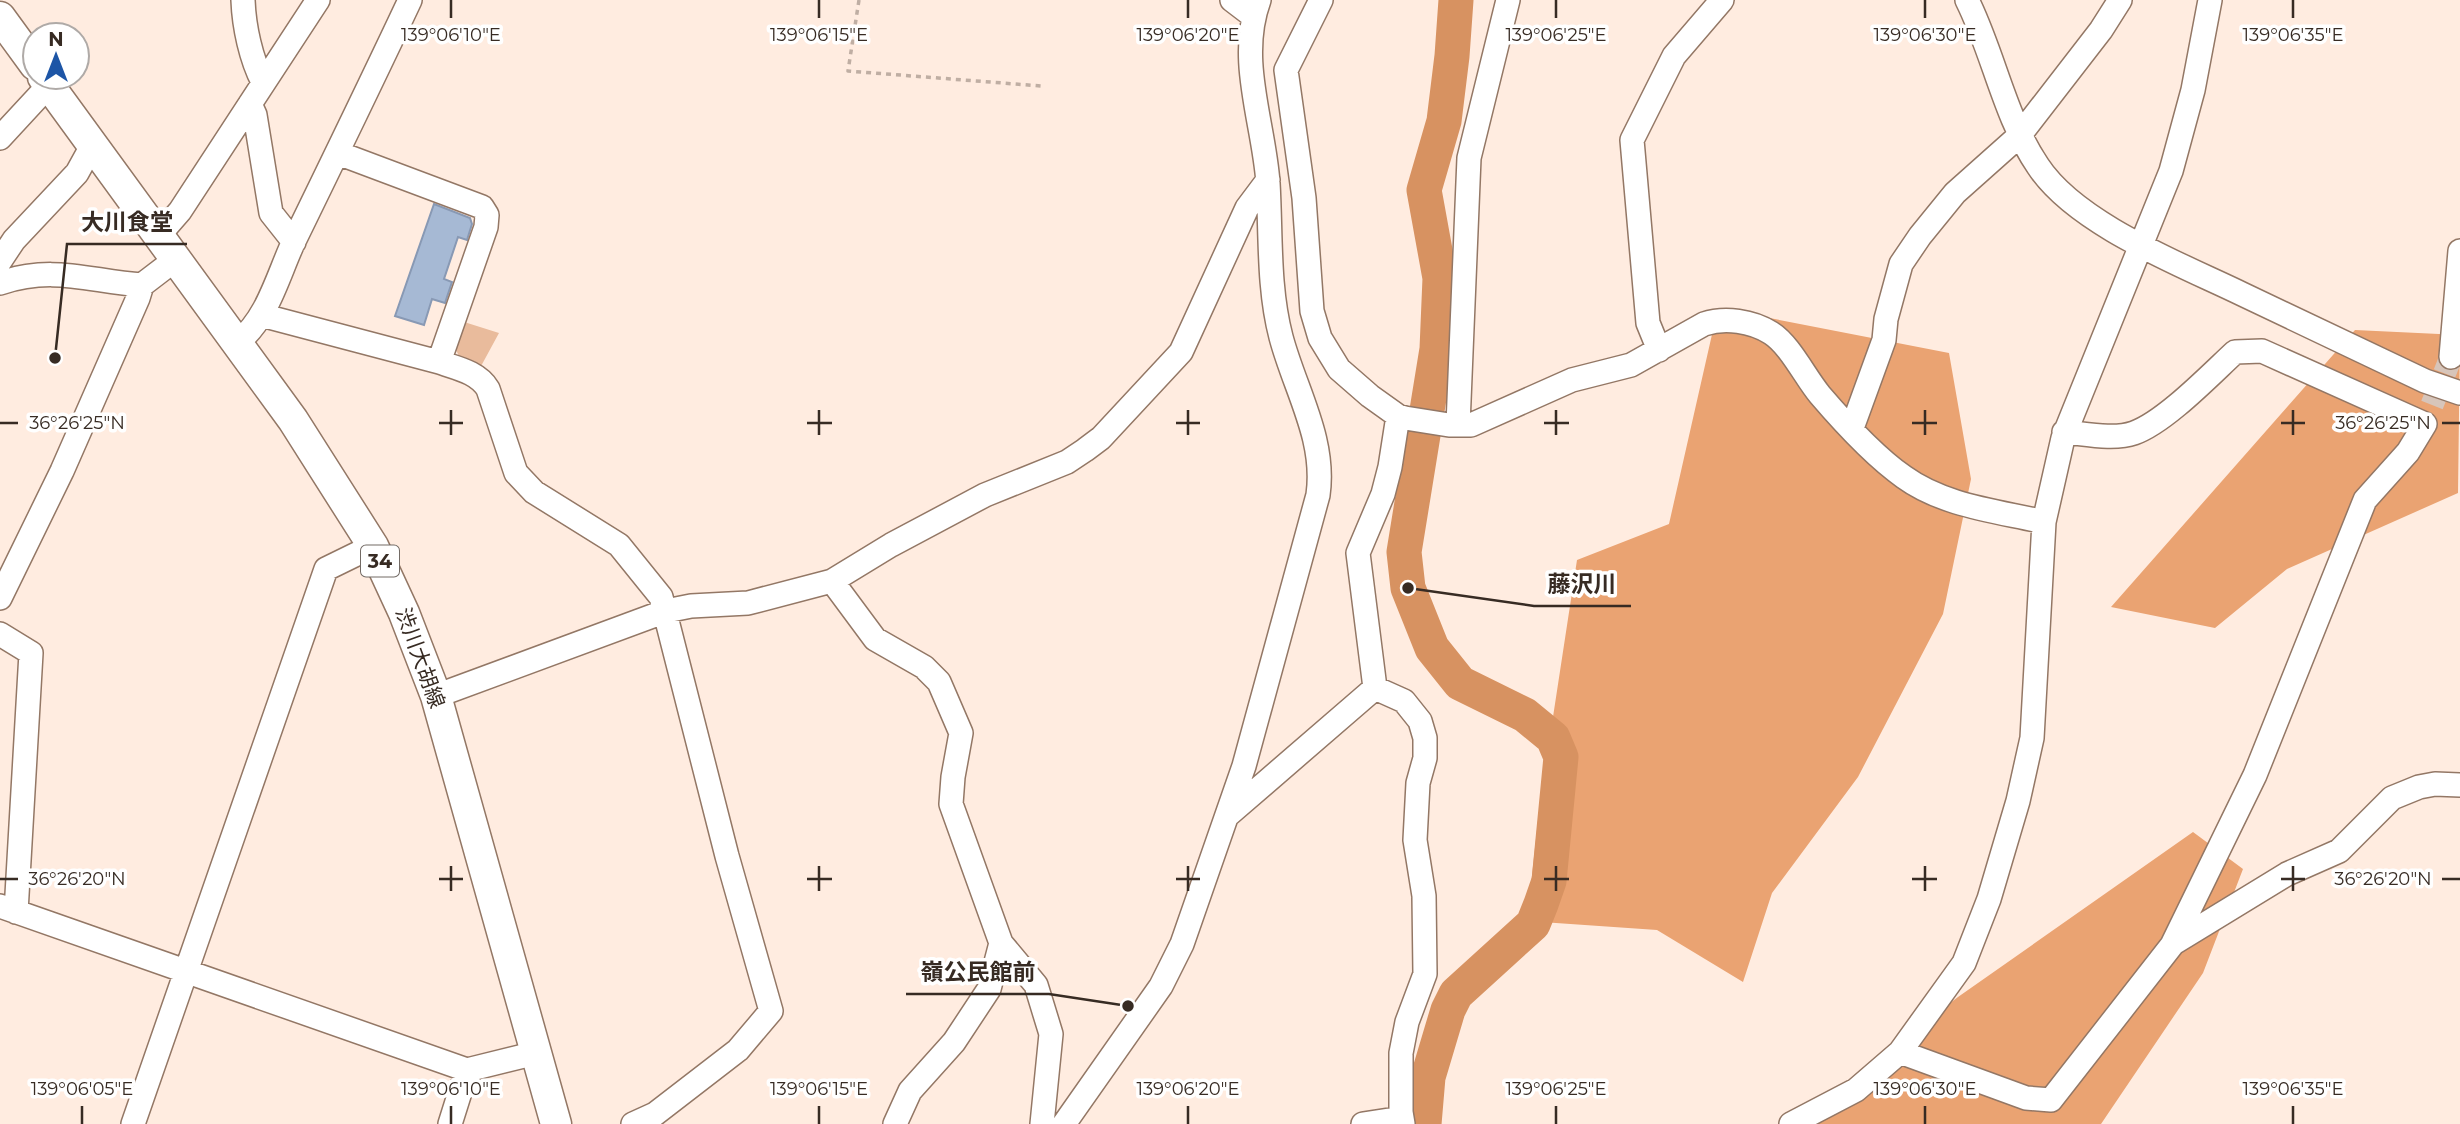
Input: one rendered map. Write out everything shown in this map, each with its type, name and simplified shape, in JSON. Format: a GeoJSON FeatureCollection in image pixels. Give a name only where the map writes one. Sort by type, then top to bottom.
{"type":"FeatureCollection","features":[{"type":"Feature","properties":{"kind":"main road","name":"渋川大胡線"},"geometry":{"type":"LineString","coordinates":[[0,17],[21,46]]}},
{"type":"Feature","properties":{"kind":"main road","name":"渋川大胡線"},"geometry":{"type":"LineString","coordinates":[[54,91],[238,342],[327,470],[373,546],[404,613],[436,696],[556,1124]]}},
{"type":"Feature","properties":{"kind":"street"},"geometry":{"type":"LineString","coordinates":[[243,0],[255,64],[263,82]]}},
{"type":"Feature","properties":{"kind":"street"},"geometry":{"type":"LineString","coordinates":[[160,234],[180,211],[318,0]]}},
{"type":"Feature","properties":{"kind":"street"},"geometry":{"type":"LineString","coordinates":[[238,342],[253,329],[261,315],[410,0]]}},
{"type":"Feature","properties":{"kind":"street"},"geometry":{"type":"LineString","coordinates":[[1064,1124],[1161,986],[1182,944],[1244,766],[1320,481],[1319,453],[1276,314],[1268,180],[1251,73],[1251,36],[1256,8],[1232,0]]}},
{"type":"Feature","properties":{"kind":"street"},"geometry":{"type":"LineString","coordinates":[[1321,0],[1286,70],[1304,198],[1312,311],[1320,338],[1339,369],[1370,396],[1402,417],[1471,425],[1572,380],[1631,365],[1716,320],[1753,324],[1773,334],[1820,395],[1881,459],[1924,489],[1946,500],[2044,522]]}},
{"type":"Feature","properties":{"kind":"street"},"geometry":{"type":"LineString","coordinates":[[1454,425],[1469,158],[1508,0]]}},
{"type":"Feature","properties":{"kind":"street"},"geometry":{"type":"LineString","coordinates":[[1658,350],[1648,323],[1632,139],[1674,57],[1722,0]]}},
{"type":"Feature","properties":{"kind":"street"},"geometry":{"type":"LineString","coordinates":[[1967,0],[1980,27],[2019,136],[2039,168],[2067,200],[2142,247],[2425,381],[2460,393]]}},
{"type":"Feature","properties":{"kind":"street"},"geometry":{"type":"LineString","coordinates":[[1852,428],[1884,340],[1886,319],[1901,264],[1955,193],[2019,136],[2101,30],[2120,0]]}},
{"type":"Feature","properties":{"kind":"street"},"geometry":{"type":"LineString","coordinates":[[1791,1124],[1856,1090],[1900,1052],[1964,963],[1989,899],[2018,801],[2032,738],[2044,522],[2064,432],[2171,171],[2193,90],[2210,0]]}},
{"type":"Feature","properties":{"kind":"street"},"geometry":{"type":"LineString","coordinates":[[0,138],[33,91]]}},
{"type":"Feature","properties":{"kind":"street"},"geometry":{"type":"LineString","coordinates":[[250,104],[255,115],[271,214],[294,242]]}},
{"type":"Feature","properties":{"kind":"street"},"geometry":{"type":"LineString","coordinates":[[0,261],[15,240],[77,173],[93,144]]}},
{"type":"Feature","properties":{"kind":"street"},"geometry":{"type":"LineString","coordinates":[[338,153],[482,206],[487,215],[486,227],[439,362]]}},
{"type":"Feature","properties":{"kind":"street"},"geometry":{"type":"LineString","coordinates":[[436,696],[666,611],[691,606],[747,603],[832,580],[985,495],[1067,462],[1101,438],[1181,352],[1247,208],[1268,180]]}},
{"type":"Feature","properties":{"kind":"street"},"geometry":{"type":"LineString","coordinates":[[2451,357],[2460,251]]}},
{"type":"Feature","properties":{"kind":"street"},"geometry":{"type":"LineString","coordinates":[[0,598],[62,471],[142,285],[176,259]]}},
{"type":"Feature","properties":{"kind":"street"},"geometry":{"type":"LineString","coordinates":[[0,283],[15,278],[51,274],[142,285]]}},
{"type":"Feature","properties":{"kind":"street"},"geometry":{"type":"LineString","coordinates":[[261,315],[465,370],[484,384],[516,474],[534,492],[619,545],[656,588],[666,611],[727,856],[771,1011],[738,1050],[655,1114],[632,1124]]}},
{"type":"Feature","properties":{"kind":"street"},"geometry":{"type":"LineString","coordinates":[[1900,1052],[2026,1098],[2051,1100],[2172,945],[2255,775],[2365,500],[2408,452],[2429,414],[2262,351],[2235,352],[2154,423],[2133,433],[2119,435],[2064,432]]}},
{"type":"Feature","properties":{"kind":"street"},"geometry":{"type":"LineString","coordinates":[[1375,688],[1358,553],[1383,494],[1402,417]]}},
{"type":"Feature","properties":{"kind":"street"},"geometry":{"type":"LineString","coordinates":[[133,1124],[326,569],[373,546]]}},
{"type":"Feature","properties":{"kind":"street"},"geometry":{"type":"LineString","coordinates":[[832,580],[875,639],[924,667],[939,682],[961,733],[951,804],[1001,943],[1036,985],[1051,1034],[1042,1124]]}},
{"type":"Feature","properties":{"kind":"street"},"geometry":{"type":"LineString","coordinates":[[0,634],[32,653],[8,909],[467,1070],[536,1053]]}},
{"type":"Feature","properties":{"kind":"street"},"geometry":{"type":"LineString","coordinates":[[1226,817],[1375,688]]}},
{"type":"Feature","properties":{"kind":"street"},"geometry":{"type":"LineString","coordinates":[[1363,1124],[1403,1121],[1401,1053],[1407,1022],[1425,974],[1424,896],[1415,840],[1418,783],[1425,738],[1420,721],[1404,701],[1375,688]]}},
{"type":"Feature","properties":{"kind":"street"},"geometry":{"type":"LineString","coordinates":[[2172,945],[2287,874],[2339,851],[2392,798],[2419,787],[2435,784],[2460,786]]}},
{"type":"Feature","properties":{"kind":"street"},"geometry":{"type":"LineString","coordinates":[[895,1124],[910,1091],[954,1041],[989,989],[1001,943]]}},
{"type":"Feature","properties":{"kind":"street"},"geometry":{"type":"LineString","coordinates":[[450,1124],[467,1070]]}},
{"type":"Feature","properties":{"kind":"path"},"geometry":{"type":"LineString","coordinates":[[859,0],[848,71],[1041,86]]}},
{"type":"Feature","properties":{"kind":"shaded area"},"geometry":{"type":"Polygon","coordinates":[[[1718,308],[1949,353],[1971,479],[1943,614],[1858,777],[1772,893],[1743,982],[1657,930],[1527,921],[1540,802],[1577,560],[1669,524],[1718,308]]]}},
{"type":"Feature","properties":{"kind":"shaded area"},"geometry":{"type":"Polygon","coordinates":[[[461,321],[499,333],[480,368],[465,358],[460,358],[453,344],[461,321]]]}},
{"type":"Feature","properties":{"kind":"shaded area"},"geometry":{"type":"Polygon","coordinates":[[[2355,330],[2460,335],[2458,493],[2287,569],[2215,628],[2111,607],[2355,330]]]}},
{"type":"Feature","properties":{"kind":"shaded area"},"geometry":{"type":"Polygon","coordinates":[[[2193,832],[2243,869],[2203,973],[2101,1124],[1792,1124],[1958,997],[2193,832]]]}},
{"type":"Feature","properties":{"kind":"building"},"geometry":{"type":"Polygon","coordinates":[[[434,204],[470,218],[472,224],[467,240],[458,237],[444,279],[452,282],[445,303],[432,299],[424,325],[395,316],[434,204]]]}},
{"type":"Feature","properties":{"kind":"waterway"},"geometry":{"type":"LineString","coordinates":[[1424,1124],[1428,1077],[1448,1010],[1456,994],[1533,924],[1541,904],[1549,881],[1561,757],[1553,738],[1525,715],[1460,683],[1432,648],[1408,588],[1404,552],[1437,349],[1440,278],[1424,190],[1444,121],[1456,0]]}},
{"type":"Feature","properties":{"kind":"tunnel"},"geometry":{"type":"LineString","coordinates":[[2432,405],[2451,357]]}},
{"type":"Feature","properties":{"kind":"place","name":"大川食堂"},"geometry":{"type":"Point","coordinates":[55,358]}},
{"type":"Feature","properties":{"kind":"place","name":"藤沢川"},"geometry":{"type":"Point","coordinates":[1408,588]}},
{"type":"Feature","properties":{"kind":"place","name":"嶺公民館前"},"geometry":{"type":"Point","coordinates":[1128,1006]}}]}
